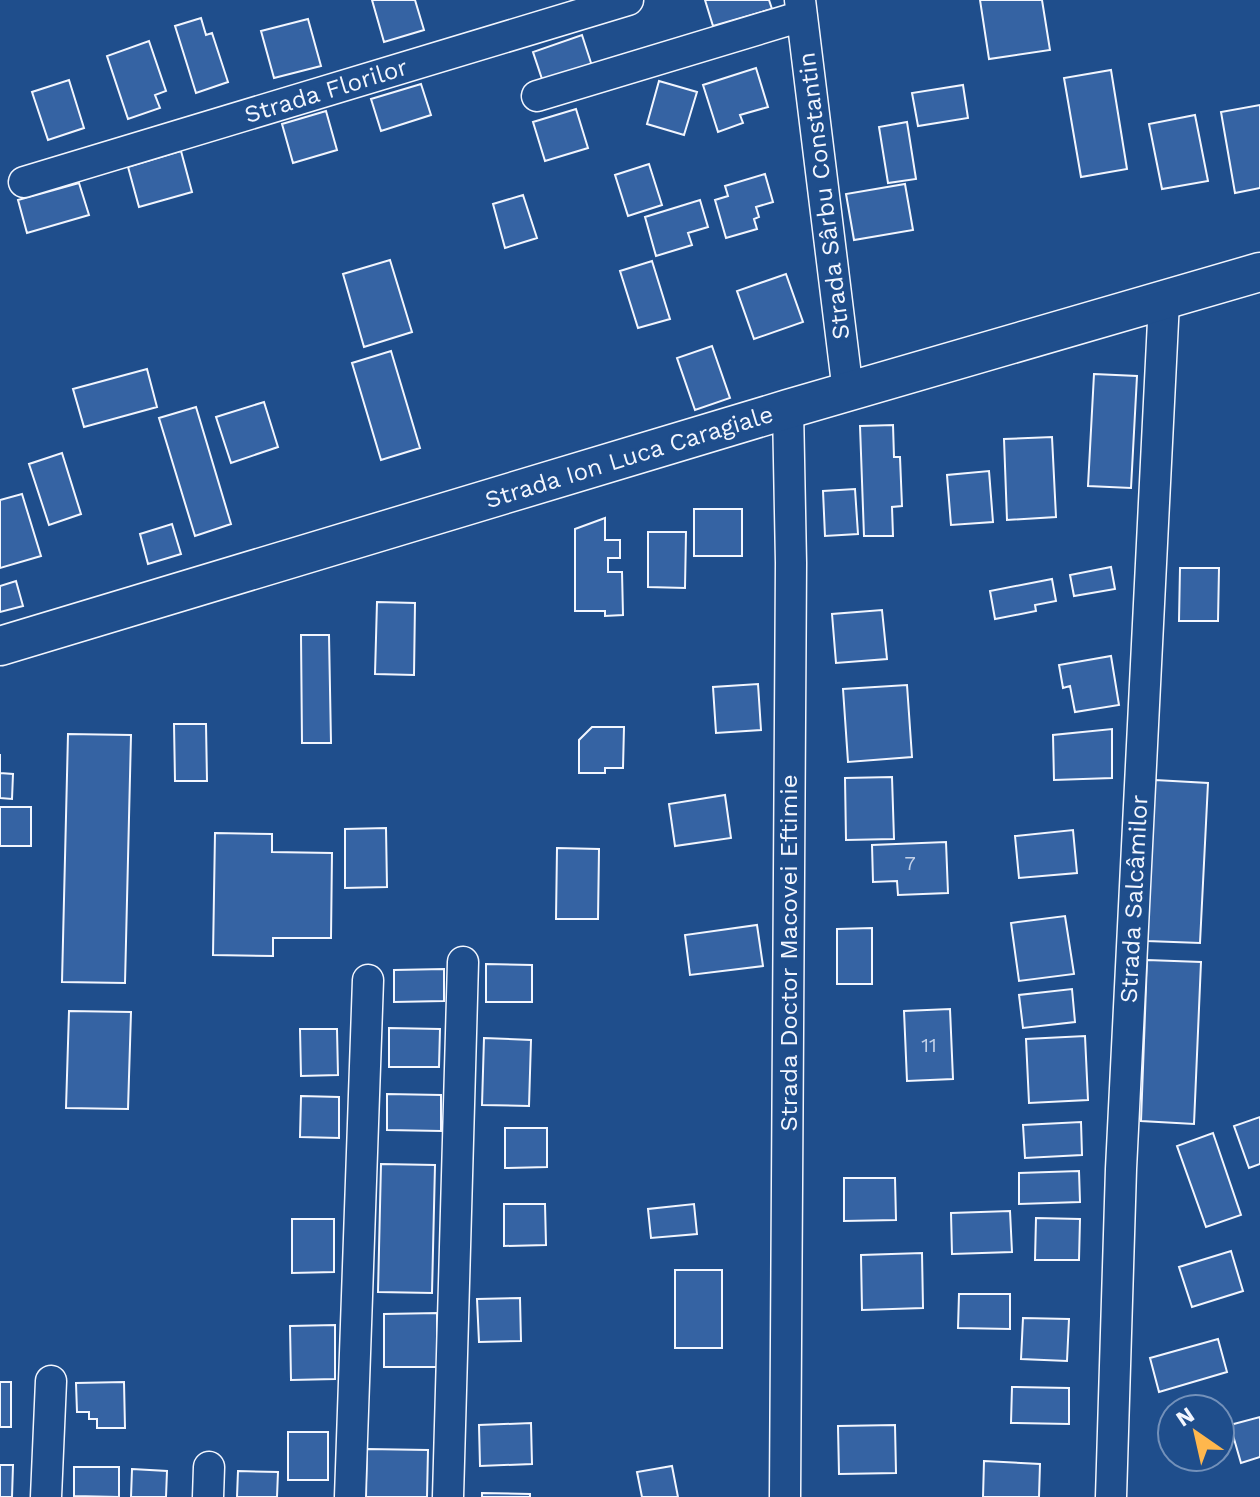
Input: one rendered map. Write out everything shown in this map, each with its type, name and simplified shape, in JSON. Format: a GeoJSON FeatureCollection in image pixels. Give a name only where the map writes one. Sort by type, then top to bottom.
{"type":"FeatureCollection","features":[{"type":"Feature","properties":{"kind":"main road","name":"Strada Ion Luca Caragiale"},"geometry":{"type":"LineString","coordinates":[[0,646],[788,409],[1260,272]]}},
{"type":"Feature","properties":{"kind":"street","name":"Strada Florilor"},"geometry":{"type":"LineString","coordinates":[[24,182],[628,0]]}},
{"type":"Feature","properties":{"kind":"street"},"geometry":{"type":"LineString","coordinates":[[537,96],[801,8]]}},
{"type":"Feature","properties":{"kind":"street","name":"Strada Sârbu Constantin"},"geometry":{"type":"LineString","coordinates":[[801,8],[848,392]]}},
{"type":"Feature","properties":{"kind":"street","name":"Strada Salcâmilor"},"geometry":{"type":"LineString","coordinates":[[1111,1497],[1121,1169],[1164,301]]}},
{"type":"Feature","properties":{"kind":"street","name":"Strada Doctor Macovei Eftimie"},"geometry":{"type":"LineString","coordinates":[[785,1497],[791,563],[788,409]]}},
{"type":"Feature","properties":{"kind":"street"},"geometry":{"type":"LineString","coordinates":[[448,1497],[463,962]]}},
{"type":"Feature","properties":{"kind":"street"},"geometry":{"type":"LineString","coordinates":[[350,1497],[368,980]]}},
{"type":"Feature","properties":{"kind":"street"},"geometry":{"type":"LineString","coordinates":[[46,1497],[51,1381]]}},
{"type":"Feature","properties":{"kind":"building"},"geometry":{"type":"Polygon","coordinates":[[[372,0],[415,0],[424,30],[384,42],[372,0]]]}},
{"type":"Feature","properties":{"kind":"building"},"geometry":{"type":"Polygon","coordinates":[[[705,0],[769,0],[772,9],[713,26],[705,0]]]}},
{"type":"Feature","properties":{"kind":"building"},"geometry":{"type":"Polygon","coordinates":[[[980,0],[1042,0],[1050,50],[989,59],[980,0]]]}},
{"type":"Feature","properties":{"kind":"building"},"geometry":{"type":"Polygon","coordinates":[[[201,18],[206,35],[212,33],[228,82],[196,93],[175,26],[201,18]]]}},
{"type":"Feature","properties":{"kind":"building"},"geometry":{"type":"Polygon","coordinates":[[[308,19],[321,66],[274,78],[261,31],[308,19]]]}},
{"type":"Feature","properties":{"kind":"building"},"geometry":{"type":"Polygon","coordinates":[[[582,35],[592,66],[543,82],[533,52],[582,35]]]}},
{"type":"Feature","properties":{"kind":"building"},"geometry":{"type":"Polygon","coordinates":[[[149,41],[166,91],[155,95],[160,108],[128,119],[107,56],[149,41]]]}},
{"type":"Feature","properties":{"kind":"building"},"geometry":{"type":"Polygon","coordinates":[[[756,68],[768,107],[740,115],[743,123],[718,132],[703,85],[756,68]]]}},
{"type":"Feature","properties":{"kind":"building"},"geometry":{"type":"Polygon","coordinates":[[[1111,70],[1127,169],[1081,177],[1064,78],[1111,70]]]}},
{"type":"Feature","properties":{"kind":"building"},"geometry":{"type":"Polygon","coordinates":[[[69,80],[84,128],[48,140],[32,92],[69,80]]]}},
{"type":"Feature","properties":{"kind":"building"},"geometry":{"type":"Polygon","coordinates":[[[659,81],[697,92],[684,135],[647,124],[659,81]]]}},
{"type":"Feature","properties":{"kind":"building"},"geometry":{"type":"Polygon","coordinates":[[[421,84],[431,115],[381,131],[371,99],[421,84]]]}},
{"type":"Feature","properties":{"kind":"building"},"geometry":{"type":"Polygon","coordinates":[[[963,85],[968,118],[918,126],[912,93],[963,85]]]}},
{"type":"Feature","properties":{"kind":"building"},"geometry":{"type":"Polygon","coordinates":[[[1260,105],[1260,188],[1235,193],[1221,112],[1260,105]]]}},
{"type":"Feature","properties":{"kind":"building"},"geometry":{"type":"Polygon","coordinates":[[[576,109],[588,148],[545,161],[533,122],[576,109]]]}},
{"type":"Feature","properties":{"kind":"building"},"geometry":{"type":"Polygon","coordinates":[[[326,111],[337,150],[293,163],[282,124],[326,111]]]}},
{"type":"Feature","properties":{"kind":"building"},"geometry":{"type":"Polygon","coordinates":[[[1195,115],[1208,181],[1162,189],[1149,124],[1195,115]]]}},
{"type":"Feature","properties":{"kind":"building"},"geometry":{"type":"Polygon","coordinates":[[[907,122],[916,179],[888,183],[879,127],[907,122]]]}},
{"type":"Feature","properties":{"kind":"building"},"geometry":{"type":"Polygon","coordinates":[[[181,151],[192,192],[139,207],[128,167],[181,151]]]}},
{"type":"Feature","properties":{"kind":"building"},"geometry":{"type":"Polygon","coordinates":[[[649,164],[662,205],[628,216],[615,175],[649,164]]]}},
{"type":"Feature","properties":{"kind":"building"},"geometry":{"type":"Polygon","coordinates":[[[765,174],[773,202],[756,207],[759,217],[754,219],[757,229],[726,238],[715,200],[728,196],[725,186],[765,174]]]}},
{"type":"Feature","properties":{"kind":"building"},"geometry":{"type":"Polygon","coordinates":[[[79,183],[89,215],[27,233],[18,200],[79,183]]]}},
{"type":"Feature","properties":{"kind":"building"},"geometry":{"type":"Polygon","coordinates":[[[905,184],[913,230],[854,240],[846,194],[905,184]]]}},
{"type":"Feature","properties":{"kind":"building"},"geometry":{"type":"Polygon","coordinates":[[[523,195],[537,238],[505,248],[493,204],[523,195]]]}},
{"type":"Feature","properties":{"kind":"building"},"geometry":{"type":"Polygon","coordinates":[[[700,200],[708,227],[688,233],[692,245],[656,256],[645,217],[700,200]]]}},
{"type":"Feature","properties":{"kind":"building"},"geometry":{"type":"Polygon","coordinates":[[[390,260],[412,332],[364,347],[343,274],[390,260]]]}},
{"type":"Feature","properties":{"kind":"building"},"geometry":{"type":"Polygon","coordinates":[[[652,261],[670,319],[638,328],[620,271],[652,261]]]}},
{"type":"Feature","properties":{"kind":"building"},"geometry":{"type":"Polygon","coordinates":[[[786,274],[803,322],[754,339],[737,291],[786,274]]]}},
{"type":"Feature","properties":{"kind":"building"},"geometry":{"type":"Polygon","coordinates":[[[712,346],[730,398],[695,410],[677,358],[712,346]]]}},
{"type":"Feature","properties":{"kind":"building"},"geometry":{"type":"Polygon","coordinates":[[[391,351],[420,448],[381,460],[352,363],[391,351]]]}},
{"type":"Feature","properties":{"kind":"building"},"geometry":{"type":"Polygon","coordinates":[[[147,369],[157,407],[84,427],[73,389],[147,369]]]}},
{"type":"Feature","properties":{"kind":"building"},"geometry":{"type":"Polygon","coordinates":[[[1094,374],[1137,376],[1131,488],[1088,486],[1094,374]]]}},
{"type":"Feature","properties":{"kind":"building"},"geometry":{"type":"Polygon","coordinates":[[[264,402],[278,447],[231,463],[216,417],[264,402]]]}},
{"type":"Feature","properties":{"kind":"building"},"geometry":{"type":"Polygon","coordinates":[[[196,407],[231,524],[195,536],[159,418],[196,407]]]}},
{"type":"Feature","properties":{"kind":"building"},"geometry":{"type":"Polygon","coordinates":[[[893,425],[894,457],[900,457],[902,506],[892,507],[893,536],[864,536],[860,426],[893,425]]]}},
{"type":"Feature","properties":{"kind":"building"},"geometry":{"type":"Polygon","coordinates":[[[1052,437],[1056,517],[1007,520],[1004,439],[1052,437]]]}},
{"type":"Feature","properties":{"kind":"building"},"geometry":{"type":"Polygon","coordinates":[[[62,453],[81,514],[49,525],[29,464],[62,453]]]}},
{"type":"Feature","properties":{"kind":"building"},"geometry":{"type":"Polygon","coordinates":[[[989,471],[993,522],[951,525],[947,475],[989,471]]]}},
{"type":"Feature","properties":{"kind":"building"},"geometry":{"type":"Polygon","coordinates":[[[855,489],[858,534],[825,536],[823,491],[855,489]]]}},
{"type":"Feature","properties":{"kind":"building"},"geometry":{"type":"Polygon","coordinates":[[[22,494],[41,556],[0,568],[0,500],[22,494]]]}},
{"type":"Feature","properties":{"kind":"building"},"geometry":{"type":"Polygon","coordinates":[[[694,509],[742,509],[742,556],[694,556],[694,509]]]}},
{"type":"Feature","properties":{"kind":"building"},"geometry":{"type":"Polygon","coordinates":[[[605,518],[605,540],[620,540],[620,558],[608,558],[608,572],[622,572],[623,615],[605,616],[605,611],[575,611],[575,529],[605,518]]]}},
{"type":"Feature","properties":{"kind":"building"},"geometry":{"type":"Polygon","coordinates":[[[172,524],[181,554],[148,564],[140,534],[172,524]]]}},
{"type":"Feature","properties":{"kind":"building"},"geometry":{"type":"Polygon","coordinates":[[[648,532],[686,532],[685,588],[648,587],[648,532]]]}},
{"type":"Feature","properties":{"kind":"building"},"geometry":{"type":"Polygon","coordinates":[[[1111,567],[1115,589],[1074,596],[1070,575],[1111,567]]]}},
{"type":"Feature","properties":{"kind":"building"},"geometry":{"type":"Polygon","coordinates":[[[1180,568],[1219,568],[1218,621],[1179,621],[1180,568]]]}},
{"type":"Feature","properties":{"kind":"building"},"geometry":{"type":"Polygon","coordinates":[[[1052,579],[1056,601],[1035,605],[1036,611],[995,619],[990,591],[1052,579]]]}},
{"type":"Feature","properties":{"kind":"building"},"geometry":{"type":"Polygon","coordinates":[[[16,581],[23,606],[0,612],[0,586],[16,581]]]}},
{"type":"Feature","properties":{"kind":"building"},"geometry":{"type":"Polygon","coordinates":[[[377,602],[415,603],[414,675],[375,674],[377,602]]]}},
{"type":"Feature","properties":{"kind":"building"},"geometry":{"type":"Polygon","coordinates":[[[882,610],[887,659],[836,663],[832,614],[882,610]]]}},
{"type":"Feature","properties":{"kind":"building"},"geometry":{"type":"Polygon","coordinates":[[[301,635],[329,635],[331,743],[302,743],[301,635]]]}},
{"type":"Feature","properties":{"kind":"building"},"geometry":{"type":"Polygon","coordinates":[[[1111,656],[1119,705],[1075,712],[1070,686],[1063,688],[1059,665],[1111,656]]]}},
{"type":"Feature","properties":{"kind":"building"},"geometry":{"type":"Polygon","coordinates":[[[758,684],[761,730],[716,733],[713,687],[758,684]]]}},
{"type":"Feature","properties":{"kind":"building"},"geometry":{"type":"Polygon","coordinates":[[[907,685],[912,757],[848,762],[843,689],[907,685]]]}},
{"type":"Feature","properties":{"kind":"building"},"geometry":{"type":"Polygon","coordinates":[[[174,724],[206,724],[207,781],[175,781],[174,724]]]}},
{"type":"Feature","properties":{"kind":"building"},"geometry":{"type":"Polygon","coordinates":[[[592,727],[624,727],[623,768],[605,768],[605,773],[579,773],[579,740],[592,727]]]}},
{"type":"Feature","properties":{"kind":"building"},"geometry":{"type":"Polygon","coordinates":[[[1112,729],[1112,778],[1054,780],[1053,735],[1112,729]]]}},
{"type":"Feature","properties":{"kind":"building"},"geometry":{"type":"Polygon","coordinates":[[[68,734],[131,735],[125,983],[62,982],[68,734]]]}},
{"type":"Feature","properties":{"kind":"building"},"geometry":{"type":"Polygon","coordinates":[[[0,773],[13,774],[12,799],[0,798],[0,773]]]}},
{"type":"Feature","properties":{"kind":"building"},"geometry":{"type":"Polygon","coordinates":[[[892,777],[894,839],[846,840],[845,778],[892,777]]]}},
{"type":"Feature","properties":{"kind":"building"},"geometry":{"type":"Polygon","coordinates":[[[1155,780],[1208,783],[1200,943],[1147,941],[1155,780]]]}},
{"type":"Feature","properties":{"kind":"building"},"geometry":{"type":"Polygon","coordinates":[[[725,795],[731,838],[675,846],[669,804],[725,795]]]}},
{"type":"Feature","properties":{"kind":"building"},"geometry":{"type":"Polygon","coordinates":[[[0,807],[31,807],[31,846],[0,846],[0,807]]]}},
{"type":"Feature","properties":{"kind":"building"},"geometry":{"type":"Polygon","coordinates":[[[386,828],[387,887],[345,888],[345,829],[386,828]]]}},
{"type":"Feature","properties":{"kind":"building"},"geometry":{"type":"Polygon","coordinates":[[[1073,830],[1077,873],[1019,878],[1015,836],[1073,830]]]}},
{"type":"Feature","properties":{"kind":"building"},"geometry":{"type":"Polygon","coordinates":[[[215,833],[272,834],[272,852],[332,853],[331,938],[273,938],[273,956],[213,955],[215,833]]]}},
{"type":"Feature","properties":{"kind":"building"},"geometry":{"type":"Polygon","coordinates":[[[946,842],[948,893],[898,895],[897,881],[873,882],[872,845],[946,842]]]}},
{"type":"Feature","properties":{"kind":"building"},"geometry":{"type":"Polygon","coordinates":[[[557,848],[599,849],[598,919],[556,919],[557,848]]]}},
{"type":"Feature","properties":{"kind":"building"},"geometry":{"type":"Polygon","coordinates":[[[1065,916],[1074,974],[1019,981],[1011,923],[1065,916]]]}},
{"type":"Feature","properties":{"kind":"building"},"geometry":{"type":"Polygon","coordinates":[[[757,925],[763,966],[690,975],[685,935],[757,925]]]}},
{"type":"Feature","properties":{"kind":"building"},"geometry":{"type":"Polygon","coordinates":[[[872,928],[872,984],[837,984],[837,929],[872,928]]]}},
{"type":"Feature","properties":{"kind":"building"},"geometry":{"type":"Polygon","coordinates":[[[1147,960],[1201,962],[1194,1124],[1141,1121],[1147,960]]]}},
{"type":"Feature","properties":{"kind":"building"},"geometry":{"type":"Polygon","coordinates":[[[486,964],[532,965],[532,1002],[486,1002],[486,964]]]}},
{"type":"Feature","properties":{"kind":"building"},"geometry":{"type":"Polygon","coordinates":[[[444,969],[444,1001],[394,1002],[394,970],[444,969]]]}},
{"type":"Feature","properties":{"kind":"building"},"geometry":{"type":"Polygon","coordinates":[[[1072,989],[1075,1022],[1023,1028],[1019,995],[1072,989]]]}},
{"type":"Feature","properties":{"kind":"building"},"geometry":{"type":"Polygon","coordinates":[[[950,1009],[953,1079],[907,1081],[904,1011],[950,1009]]]}},
{"type":"Feature","properties":{"kind":"building"},"geometry":{"type":"Polygon","coordinates":[[[69,1011],[131,1012],[128,1109],[66,1108],[69,1011]]]}},
{"type":"Feature","properties":{"kind":"building"},"geometry":{"type":"Polygon","coordinates":[[[389,1028],[440,1029],[439,1067],[389,1067],[389,1028]]]}},
{"type":"Feature","properties":{"kind":"building"},"geometry":{"type":"Polygon","coordinates":[[[300,1029],[337,1029],[338,1075],[301,1076],[300,1029]]]}},
{"type":"Feature","properties":{"kind":"building"},"geometry":{"type":"Polygon","coordinates":[[[1085,1036],[1088,1100],[1029,1103],[1026,1039],[1085,1036]]]}},
{"type":"Feature","properties":{"kind":"building"},"geometry":{"type":"Polygon","coordinates":[[[484,1038],[531,1040],[529,1106],[482,1105],[484,1038]]]}},
{"type":"Feature","properties":{"kind":"building"},"geometry":{"type":"Polygon","coordinates":[[[387,1094],[441,1095],[441,1131],[387,1130],[387,1094]]]}},
{"type":"Feature","properties":{"kind":"building"},"geometry":{"type":"Polygon","coordinates":[[[301,1096],[339,1097],[339,1138],[300,1137],[301,1096]]]}},
{"type":"Feature","properties":{"kind":"building"},"geometry":{"type":"Polygon","coordinates":[[[1260,1117],[1260,1164],[1249,1168],[1234,1126],[1260,1117]]]}},
{"type":"Feature","properties":{"kind":"building"},"geometry":{"type":"Polygon","coordinates":[[[1081,1122],[1082,1155],[1025,1158],[1023,1125],[1081,1122]]]}},
{"type":"Feature","properties":{"kind":"building"},"geometry":{"type":"Polygon","coordinates":[[[505,1128],[547,1128],[547,1167],[505,1168],[505,1128]]]}},
{"type":"Feature","properties":{"kind":"building"},"geometry":{"type":"Polygon","coordinates":[[[1213,1133],[1241,1215],[1206,1227],[1177,1146],[1213,1133]]]}},
{"type":"Feature","properties":{"kind":"building"},"geometry":{"type":"Polygon","coordinates":[[[381,1164],[435,1165],[432,1293],[378,1292],[381,1164]]]}},
{"type":"Feature","properties":{"kind":"building"},"geometry":{"type":"Polygon","coordinates":[[[1079,1171],[1080,1202],[1019,1204],[1019,1173],[1079,1171]]]}},
{"type":"Feature","properties":{"kind":"building"},"geometry":{"type":"Polygon","coordinates":[[[844,1178],[895,1178],[896,1220],[844,1221],[844,1178]]]}},
{"type":"Feature","properties":{"kind":"building"},"geometry":{"type":"Polygon","coordinates":[[[504,1204],[545,1204],[546,1245],[504,1246],[504,1204]]]}},
{"type":"Feature","properties":{"kind":"building"},"geometry":{"type":"Polygon","coordinates":[[[694,1204],[697,1234],[651,1238],[648,1209],[694,1204]]]}},
{"type":"Feature","properties":{"kind":"building"},"geometry":{"type":"Polygon","coordinates":[[[1010,1211],[1012,1252],[952,1254],[951,1213],[1010,1211]]]}},
{"type":"Feature","properties":{"kind":"building"},"geometry":{"type":"Polygon","coordinates":[[[1036,1218],[1080,1219],[1079,1260],[1035,1260],[1036,1218]]]}},
{"type":"Feature","properties":{"kind":"building"},"geometry":{"type":"Polygon","coordinates":[[[292,1219],[334,1219],[334,1272],[292,1273],[292,1219]]]}},
{"type":"Feature","properties":{"kind":"building"},"geometry":{"type":"Polygon","coordinates":[[[1231,1251],[1243,1291],[1192,1307],[1179,1267],[1231,1251]]]}},
{"type":"Feature","properties":{"kind":"building"},"geometry":{"type":"Polygon","coordinates":[[[922,1253],[923,1308],[862,1310],[861,1255],[922,1253]]]}},
{"type":"Feature","properties":{"kind":"building"},"geometry":{"type":"Polygon","coordinates":[[[675,1270],[722,1270],[722,1348],[675,1348],[675,1270]]]}},
{"type":"Feature","properties":{"kind":"building"},"geometry":{"type":"Polygon","coordinates":[[[959,1294],[1010,1294],[1010,1329],[958,1328],[959,1294]]]}},
{"type":"Feature","properties":{"kind":"building"},"geometry":{"type":"Polygon","coordinates":[[[520,1298],[521,1341],[479,1342],[477,1299],[520,1298]]]}},
{"type":"Feature","properties":{"kind":"building"},"geometry":{"type":"Polygon","coordinates":[[[437,1313],[437,1367],[384,1367],[384,1314],[437,1313]]]}},
{"type":"Feature","properties":{"kind":"building"},"geometry":{"type":"Polygon","coordinates":[[[1023,1318],[1069,1319],[1067,1361],[1021,1359],[1023,1318]]]}},
{"type":"Feature","properties":{"kind":"building"},"geometry":{"type":"Polygon","coordinates":[[[335,1325],[335,1379],[291,1380],[290,1326],[335,1325]]]}},
{"type":"Feature","properties":{"kind":"building"},"geometry":{"type":"Polygon","coordinates":[[[1218,1339],[1227,1372],[1159,1392],[1150,1358],[1218,1339]]]}},
{"type":"Feature","properties":{"kind":"building"},"geometry":{"type":"Polygon","coordinates":[[[0,1382],[11,1382],[11,1427],[0,1427],[0,1382]]]}},
{"type":"Feature","properties":{"kind":"building"},"geometry":{"type":"Polygon","coordinates":[[[124,1382],[125,1428],[97,1428],[97,1419],[89,1419],[89,1412],[77,1412],[76,1383],[124,1382]]]}},
{"type":"Feature","properties":{"kind":"building"},"geometry":{"type":"Polygon","coordinates":[[[1012,1387],[1069,1388],[1069,1424],[1011,1423],[1012,1387]]]}},
{"type":"Feature","properties":{"kind":"building"},"geometry":{"type":"Polygon","coordinates":[[[1260,1417],[1260,1457],[1241,1463],[1236,1446],[1236,1423],[1260,1417]]]}},
{"type":"Feature","properties":{"kind":"building"},"geometry":{"type":"Polygon","coordinates":[[[531,1423],[532,1464],[480,1466],[479,1425],[531,1423]]]}},
{"type":"Feature","properties":{"kind":"building"},"geometry":{"type":"Polygon","coordinates":[[[895,1425],[896,1473],[839,1474],[838,1426],[895,1425]]]}},
{"type":"Feature","properties":{"kind":"building"},"geometry":{"type":"Polygon","coordinates":[[[288,1432],[328,1432],[328,1480],[288,1480],[288,1432]]]}},
{"type":"Feature","properties":{"kind":"building"},"geometry":{"type":"Polygon","coordinates":[[[367,1449],[428,1450],[427,1497],[366,1497],[367,1449]]]}},
{"type":"Feature","properties":{"kind":"building"},"geometry":{"type":"Polygon","coordinates":[[[984,1461],[1040,1464],[1039,1497],[983,1497],[984,1461]]]}},
{"type":"Feature","properties":{"kind":"building"},"geometry":{"type":"Polygon","coordinates":[[[0,1465],[13,1465],[12,1497],[0,1497],[0,1465]]]}},
{"type":"Feature","properties":{"kind":"building"},"geometry":{"type":"Polygon","coordinates":[[[672,1466],[678,1497],[642,1497],[637,1472],[672,1466]]]}},
{"type":"Feature","properties":{"kind":"building"},"geometry":{"type":"Polygon","coordinates":[[[74,1467],[119,1467],[119,1497],[74,1496],[74,1467]]]}},
{"type":"Feature","properties":{"kind":"building"},"geometry":{"type":"Polygon","coordinates":[[[132,1469],[167,1471],[166,1497],[131,1497],[132,1469]]]}},
{"type":"Feature","properties":{"kind":"building"},"geometry":{"type":"Polygon","coordinates":[[[238,1471],[278,1472],[277,1497],[237,1497],[238,1471]]]}},
{"type":"Feature","properties":{"kind":"building"},"geometry":{"type":"Polygon","coordinates":[[[482,1493],[530,1494],[530,1497],[482,1497],[482,1493]]]}}]}
